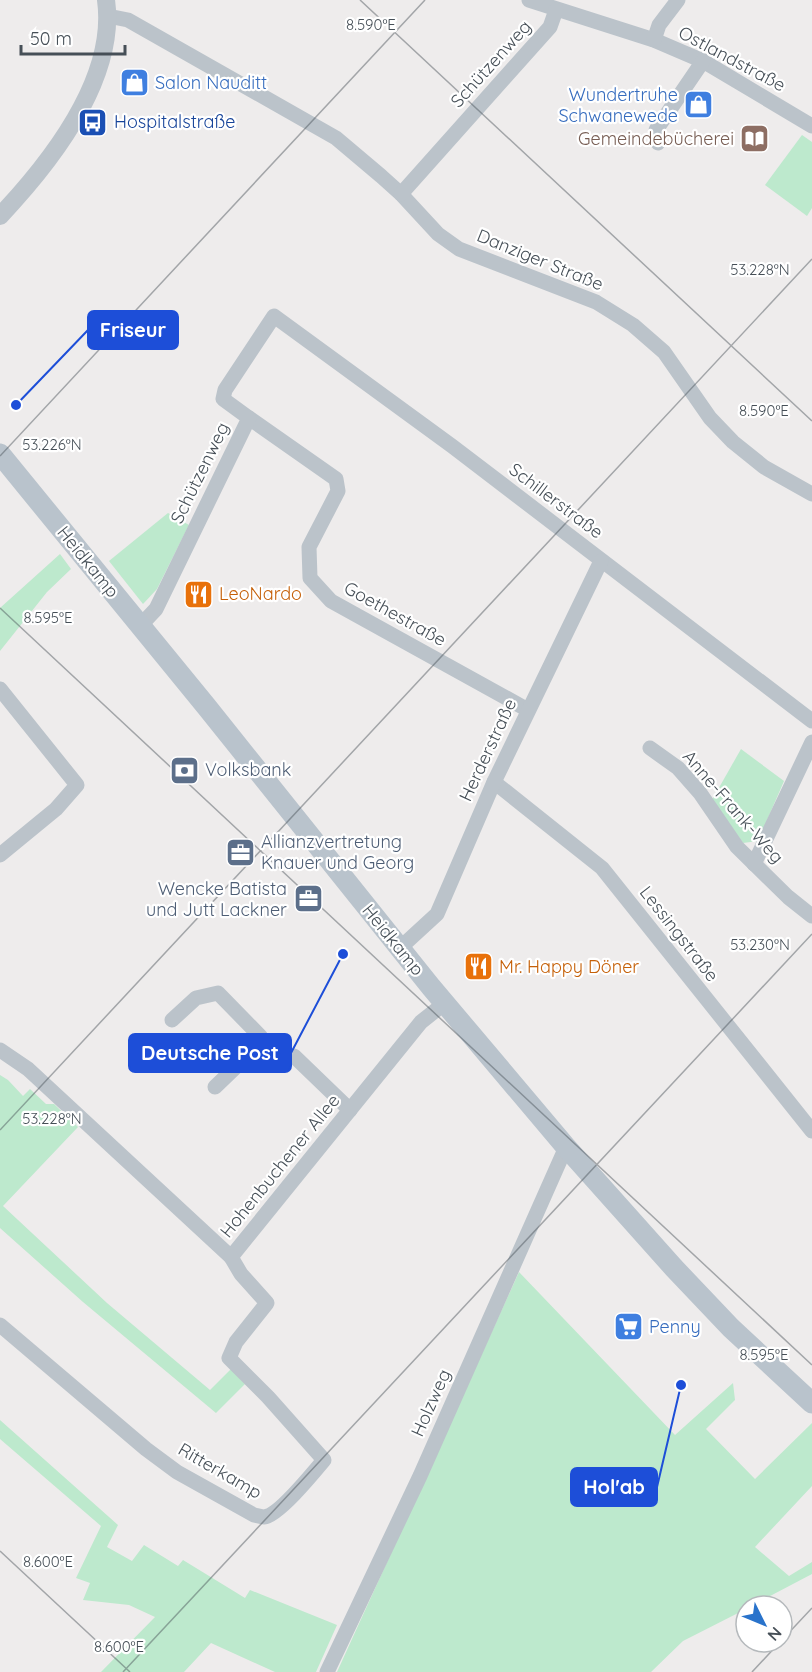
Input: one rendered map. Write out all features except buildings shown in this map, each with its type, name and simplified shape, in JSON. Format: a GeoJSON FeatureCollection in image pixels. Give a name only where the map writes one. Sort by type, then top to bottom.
{"type":"FeatureCollection","features":[{"type":"Feature","properties":{"kind":"main road","name":"Heidkamp"},"geometry":{"type":"LineString","coordinates":[[0,454],[400,948],[566,1147],[723,1320],[812,1403]]}},
{"type":"Feature","properties":{"kind":"street","name":"Ostlandstraße"},"geometry":{"type":"LineString","coordinates":[[529,0],[654,40],[703,61],[812,126]]}},
{"type":"Feature","properties":{"kind":"street"},"geometry":{"type":"LineString","coordinates":[[654,40],[659,25],[678,0]]}},
{"type":"Feature","properties":{"kind":"street"},"geometry":{"type":"LineString","coordinates":[[0,216],[31,181],[60,142],[84,102],[99,69],[105,42],[107,8]]}},
{"type":"Feature","properties":{"kind":"street","name":"Danziger Straße"},"geometry":{"type":"LineString","coordinates":[[107,8],[223,76],[336,138],[401,194],[438,234],[459,249],[596,302],[633,325],[664,352],[710,418],[733,442],[764,467],[812,494]]}},
{"type":"Feature","properties":{"kind":"street","name":"Schützenweg"},"geometry":{"type":"LineString","coordinates":[[401,194],[550,27],[556,10]]}},
{"type":"Feature","properties":{"kind":"street"},"geometry":{"type":"LineString","coordinates":[[658,142],[656,130],[703,61]]}},
{"type":"Feature","properties":{"kind":"street","name":"Schützenweg"},"geometry":{"type":"LineString","coordinates":[[140,626],[156,609],[249,418],[223,399],[225,390],[274,315]]}},
{"type":"Feature","properties":{"kind":"street","name":"Schillerstraße"},"geometry":{"type":"LineString","coordinates":[[274,315],[452,446],[812,721]]}},
{"type":"Feature","properties":{"kind":"street","name":"Goethestraße"},"geometry":{"type":"LineString","coordinates":[[249,418],[336,479],[338,491],[309,547],[310,578],[331,601],[528,710]]}},
{"type":"Feature","properties":{"kind":"street","name":"Herderstraße"},"geometry":{"type":"LineString","coordinates":[[400,948],[437,914],[494,782],[601,561]]}},
{"type":"Feature","properties":{"kind":"street"},"geometry":{"type":"LineString","coordinates":[[0,689],[77,785],[56,809],[0,855]]}},
{"type":"Feature","properties":{"kind":"street"},"geometry":{"type":"LineString","coordinates":[[754,864],[812,742]]}},
{"type":"Feature","properties":{"kind":"street","name":"Anne-Frank-Weg"},"geometry":{"type":"LineString","coordinates":[[650,748],[678,768],[700,793],[737,847],[788,897],[812,916]]}},
{"type":"Feature","properties":{"kind":"street","name":"Lessingstraße"},"geometry":{"type":"LineString","coordinates":[[494,782],[602,868],[812,1131]]}},
{"type":"Feature","properties":{"kind":"street"},"geometry":{"type":"LineString","coordinates":[[172,1020],[196,998],[218,993],[271,1051],[294,1056],[350,1110]]}},
{"type":"Feature","properties":{"kind":"street","name":"Hohenbuchener Allee"},"geometry":{"type":"LineString","coordinates":[[0,1050],[28,1069],[231,1257],[421,1022],[445,1003]]}},
{"type":"Feature","properties":{"kind":"street"},"geometry":{"type":"LineString","coordinates":[[215,1087],[263,1041]]}},
{"type":"Feature","properties":{"kind":"street","name":"Holzweg"},"geometry":{"type":"LineString","coordinates":[[327,1672],[420,1476],[566,1147]]}},
{"type":"Feature","properties":{"kind":"street","name":"Ritterkamp"},"geometry":{"type":"LineString","coordinates":[[0,1324],[146,1449],[177,1472],[254,1515],[264,1517],[274,1512],[289,1498],[324,1460],[282,1412],[229,1358],[237,1342],[267,1303],[241,1274],[231,1257]]}},
{"type":"Feature","properties":{"kind":"green space"},"geometry":{"type":"Polygon","coordinates":[[[802,135],[812,142],[812,208],[807,216],[765,185],[802,135]]]}},
{"type":"Feature","properties":{"kind":"green space"},"geometry":{"type":"Polygon","coordinates":[[[168,513],[189,525],[157,589],[143,604],[109,561],[168,513]]]}},
{"type":"Feature","properties":{"kind":"green space"},"geometry":{"type":"Polygon","coordinates":[[[60,554],[71,569],[47,592],[0,651],[0,608],[60,554]]]}},
{"type":"Feature","properties":{"kind":"green space"},"geometry":{"type":"Polygon","coordinates":[[[741,749],[784,781],[758,841],[743,843],[712,800],[741,749]]]}},
{"type":"Feature","properties":{"kind":"green space"},"geometry":{"type":"Polygon","coordinates":[[[0,1075],[23,1096],[30,1089],[46,1104],[54,1104],[78,1127],[3,1206],[107,1303],[210,1390],[231,1369],[245,1384],[216,1413],[83,1302],[0,1228],[0,1075]]]}},
{"type":"Feature","properties":{"kind":"green space"},"geometry":{"type":"Polygon","coordinates":[[[519,1272],[675,1435],[733,1383],[735,1400],[706,1429],[755,1479],[812,1423],[812,1486],[755,1547],[789,1576],[812,1562],[812,1574],[774,1594],[734,1594],[734,1615],[683,1641],[651,1672],[337,1672],[519,1272]]]}},
{"type":"Feature","properties":{"kind":"green space"},"geometry":{"type":"Polygon","coordinates":[[[0,1420],[118,1525],[107,1547],[132,1561],[144,1545],[178,1566],[183,1560],[245,1598],[250,1590],[337,1625],[316,1672],[275,1672],[211,1643],[184,1672],[101,1672],[155,1617],[129,1605],[83,1600],[90,1583],[76,1578],[101,1526],[0,1439],[0,1420]]]}},
{"type":"Feature","properties":{"kind":"place","name":"Salon Nauditt"},"geometry":{"type":"Point","coordinates":[134,83]}},
{"type":"Feature","properties":{"kind":"place","name":"Wundertruhe Schwanewede"},"geometry":{"type":"Point","coordinates":[699,105]}},
{"type":"Feature","properties":{"kind":"place","name":"Hospitalstraße"},"geometry":{"type":"Point","coordinates":[93,122]}},
{"type":"Feature","properties":{"kind":"place","name":"Gemeindebücherei"},"geometry":{"type":"Point","coordinates":[755,139]}},
{"type":"Feature","properties":{"kind":"place","name":"Friseur"},"geometry":{"type":"Point","coordinates":[16,405]}},
{"type":"Feature","properties":{"kind":"place","name":"LeoNardo"},"geometry":{"type":"Point","coordinates":[198,594]}},
{"type":"Feature","properties":{"kind":"place","name":"Volksbank"},"geometry":{"type":"Point","coordinates":[184,770]}},
{"type":"Feature","properties":{"kind":"place","name":"Allianzvertretung Knauer und Georg"},"geometry":{"type":"Point","coordinates":[240,852]}},
{"type":"Feature","properties":{"kind":"place","name":"Wencke Batista und Jutt Lackner"},"geometry":{"type":"Point","coordinates":[308,899]}},
{"type":"Feature","properties":{"kind":"place","name":"Deutsche Post"},"geometry":{"type":"Point","coordinates":[343,954]}},
{"type":"Feature","properties":{"kind":"place","name":"Mr. Happy Döner"},"geometry":{"type":"Point","coordinates":[478,967]}},
{"type":"Feature","properties":{"kind":"place","name":"Penny"},"geometry":{"type":"Point","coordinates":[628,1327]}},
{"type":"Feature","properties":{"kind":"place","name":"Hol'ab"},"geometry":{"type":"Point","coordinates":[681,1385]}}]}
